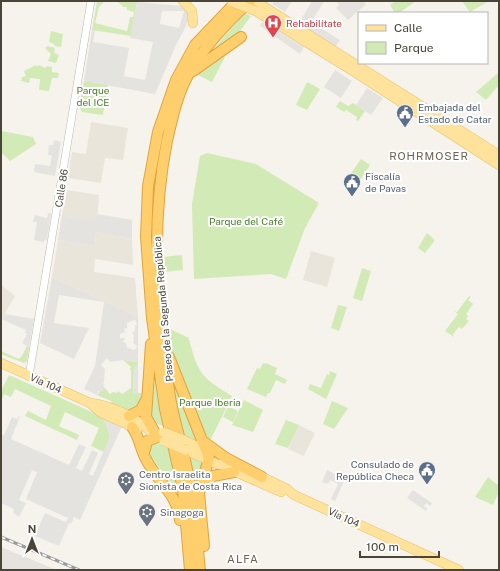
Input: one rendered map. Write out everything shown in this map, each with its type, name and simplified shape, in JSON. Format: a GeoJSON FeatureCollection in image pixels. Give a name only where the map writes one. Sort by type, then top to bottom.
{"type":"FeatureCollection","features":[{"type":"Feature","properties":{"kind":"highway","name":"Paseo de la Segunda República"},"geometry":{"type":"LineString","coordinates":[[191,570],[183,489],[164,403],[152,318],[147,261],[146,212],[148,186],[158,132],[176,80],[195,45],[232,1]]}},
{"type":"Feature","properties":{"kind":"highway","name":"Paseo de la Segunda República"},"geometry":{"type":"LineString","coordinates":[[191,570],[190,486],[172,409],[164,343],[157,260],[157,205],[163,159],[174,110],[188,74],[202,52],[218,32],[254,4]]}},
{"type":"Feature","properties":{"kind":"highway"},"geometry":{"type":"LineString","coordinates":[[188,74],[241,37]]}},
{"type":"Feature","properties":{"kind":"highway"},"geometry":{"type":"LineString","coordinates":[[144,455],[147,441],[158,434],[146,417],[152,318]]}},
{"type":"Feature","properties":{"kind":"highway"},"geometry":{"type":"LineString","coordinates":[[164,343],[203,447],[201,484],[199,493],[204,570]]}},
{"type":"Feature","properties":{"kind":"highway"},"geometry":{"type":"LineString","coordinates":[[129,416],[141,410],[148,394]]}},
{"type":"Feature","properties":{"kind":"highway"},"geometry":{"type":"LineString","coordinates":[[132,427],[137,435],[147,462],[170,491],[180,512],[191,570]]}},
{"type":"Feature","properties":{"kind":"highway"},"geometry":{"type":"LineString","coordinates":[[203,447],[262,477]]}},
{"type":"Feature","properties":{"kind":"highway"},"geometry":{"type":"LineString","coordinates":[[201,484],[220,474],[234,472]]}},
{"type":"Feature","properties":{"kind":"main road"},"geometry":{"type":"LineString","coordinates":[[183,1],[192,10],[193,23]]}},
{"type":"Feature","properties":{"kind":"main road"},"geometry":{"type":"LineString","coordinates":[[232,1],[254,4],[499,155]]}},
{"type":"Feature","properties":{"kind":"main road"},"geometry":{"type":"LineString","coordinates":[[254,4],[353,71],[499,165]]}},
{"type":"Feature","properties":{"kind":"main road","name":"Vía 104"},"geometry":{"type":"LineString","coordinates":[[1,363],[90,403],[106,406],[129,416],[185,450],[203,447]]}},
{"type":"Feature","properties":{"kind":"main road","name":"Vía 104"},"geometry":{"type":"LineString","coordinates":[[90,403],[100,412],[132,427],[184,440],[203,447],[234,472],[286,494],[294,495]]}},
{"type":"Feature","properties":{"kind":"main road","name":"Vía 104"},"geometry":{"type":"LineString","coordinates":[[224,465],[239,468],[262,477],[287,489],[294,495],[459,570]]}},
{"type":"Feature","properties":{"kind":"street","name":"Calle 86"},"geometry":{"type":"LineString","coordinates":[[29,376],[91,1]]}},
{"type":"Feature","properties":{"kind":"shaded area"},"geometry":{"type":"Polygon","coordinates":[[[275,1],[292,1],[285,12],[272,4],[275,1]]]}},
{"type":"Feature","properties":{"kind":"shaded area"},"geometry":{"type":"Polygon","coordinates":[[[312,1],[324,2],[311,22],[340,40],[335,47],[299,23],[312,1]]]}},
{"type":"Feature","properties":{"kind":"shaded area"},"geometry":{"type":"Polygon","coordinates":[[[338,1],[363,1],[366,4],[348,20],[336,8],[339,5],[337,3],[338,1]]]}},
{"type":"Feature","properties":{"kind":"shaded area"},"geometry":{"type":"Polygon","coordinates":[[[137,2],[184,6],[187,9],[189,20],[176,45],[155,94],[84,81],[92,30],[95,30],[93,42],[129,48],[124,76],[145,80],[153,42],[130,38],[137,2]],[[162,11],[160,24],[179,28],[184,11],[162,11]]]}},
{"type":"Feature","properties":{"kind":"shaded area"},"geometry":{"type":"Polygon","coordinates":[[[262,22],[304,47],[300,54],[260,26],[262,22]]]}},
{"type":"Feature","properties":{"kind":"shaded area"},"geometry":{"type":"Polygon","coordinates":[[[335,70],[352,81],[341,98],[324,87],[335,70]]]}},
{"type":"Feature","properties":{"kind":"shaded area"},"geometry":{"type":"Polygon","coordinates":[[[367,88],[383,98],[371,115],[356,105],[367,88]]]}},
{"type":"Feature","properties":{"kind":"shaded area"},"geometry":{"type":"Polygon","coordinates":[[[91,122],[128,128],[123,160],[105,158],[101,183],[68,178],[72,152],[86,154],[91,122]]]}},
{"type":"Feature","properties":{"kind":"shaded area"},"geometry":{"type":"Polygon","coordinates":[[[54,140],[61,142],[55,176],[34,172],[35,164],[50,166],[52,156],[48,155],[49,145],[53,145],[54,140]]]}},
{"type":"Feature","properties":{"kind":"shaded area"},"geometry":{"type":"Polygon","coordinates":[[[67,190],[99,195],[97,222],[62,215],[67,190]]]}},
{"type":"Feature","properties":{"kind":"shaded area"},"geometry":{"type":"Polygon","coordinates":[[[48,213],[51,213],[47,239],[43,242],[34,240],[37,222],[33,222],[35,215],[47,218],[48,213]]]}},
{"type":"Feature","properties":{"kind":"shaded area"},"geometry":{"type":"Polygon","coordinates":[[[97,214],[132,220],[132,239],[96,232],[95,246],[58,240],[62,215],[96,221],[97,214]]]}},
{"type":"Feature","properties":{"kind":"shaded area"},"geometry":{"type":"Polygon","coordinates":[[[96,232],[132,239],[133,265],[95,259],[94,272],[135,278],[138,316],[52,277],[58,240],[95,246],[96,232]]]}},
{"type":"Feature","properties":{"kind":"shaded area"},"geometry":{"type":"Polygon","coordinates":[[[311,251],[335,258],[327,287],[303,280],[311,251]]]}},
{"type":"Feature","properties":{"kind":"shaded area"},"geometry":{"type":"Polygon","coordinates":[[[52,277],[138,316],[138,393],[133,394],[134,367],[137,366],[137,362],[124,360],[110,362],[107,358],[101,365],[105,369],[103,391],[98,391],[97,395],[84,389],[95,366],[104,302],[59,295],[54,323],[89,328],[74,359],[40,343],[52,277]],[[135,320],[127,323],[127,328],[124,329],[125,332],[120,334],[120,338],[125,338],[123,342],[126,343],[127,348],[135,350],[137,346],[133,343],[134,334],[132,334],[135,331],[135,325],[137,325],[135,320]]]}},
{"type":"Feature","properties":{"kind":"shaded area"},"geometry":{"type":"Polygon","coordinates":[[[1,285],[15,296],[1,320],[1,285]]]}},
{"type":"Feature","properties":{"kind":"shaded area"},"geometry":{"type":"Polygon","coordinates":[[[5,314],[34,319],[29,347],[22,343],[27,334],[25,333],[26,330],[1,319],[5,314]]]}},
{"type":"Feature","properties":{"kind":"shaded area"},"geometry":{"type":"Polygon","coordinates":[[[19,416],[11,439],[69,465],[79,444],[86,447],[76,468],[82,471],[92,450],[98,453],[89,474],[93,476],[110,436],[103,417],[122,426],[80,520],[74,517],[71,524],[69,523],[59,546],[35,536],[45,513],[66,522],[68,518],[26,499],[37,472],[32,470],[19,500],[26,503],[19,517],[13,513],[14,509],[1,503],[1,434],[4,435],[12,417],[17,419],[19,416]]]}},
{"type":"Feature","properties":{"kind":"shaded area"},"geometry":{"type":"Polygon","coordinates":[[[299,425],[315,433],[304,456],[288,449],[299,425]]]}},
{"type":"Feature","properties":{"kind":"shaded area"},"geometry":{"type":"Polygon","coordinates":[[[327,470],[345,479],[335,501],[331,499],[338,484],[330,480],[328,484],[322,482],[327,470]]]}},
{"type":"Feature","properties":{"kind":"shaded area"},"geometry":{"type":"Polygon","coordinates":[[[413,490],[432,503],[430,506],[426,503],[424,506],[427,509],[426,511],[407,498],[413,490]]]}},
{"type":"Feature","properties":{"kind":"shaded area"},"geometry":{"type":"Polygon","coordinates":[[[1,547],[57,570],[1,570],[1,547]]]}},
{"type":"Feature","properties":{"kind":"green space"},"geometry":{"type":"Polygon","coordinates":[[[97,1],[105,1],[99,7],[95,23],[127,31],[130,17],[133,17],[134,12],[127,10],[127,7],[124,7],[116,1],[137,2],[131,36],[92,30],[97,1]]]}},
{"type":"Feature","properties":{"kind":"green space"},"geometry":{"type":"Polygon","coordinates":[[[396,1],[416,1],[400,12],[394,12],[390,5],[396,1]]]}},
{"type":"Feature","properties":{"kind":"green space"},"geometry":{"type":"Polygon","coordinates":[[[462,1],[489,1],[470,12],[462,1]]]}},
{"type":"Feature","properties":{"kind":"green space"},"geometry":{"type":"Polygon","coordinates":[[[245,13],[251,16],[232,42],[200,64],[245,13]]]}},
{"type":"Feature","properties":{"kind":"green space"},"geometry":{"type":"Polygon","coordinates":[[[51,31],[63,34],[61,47],[55,46],[49,42],[51,31]]]}},
{"type":"Feature","properties":{"kind":"green space"},"geometry":{"type":"Polygon","coordinates":[[[47,46],[55,48],[54,53],[59,55],[56,63],[48,61],[51,54],[45,48],[47,46]]]}},
{"type":"Feature","properties":{"kind":"green space"},"geometry":{"type":"Polygon","coordinates":[[[228,51],[212,82],[196,74],[228,51]]]}},
{"type":"Feature","properties":{"kind":"green space"},"geometry":{"type":"Polygon","coordinates":[[[36,65],[37,67],[39,65],[45,68],[47,66],[52,67],[52,72],[59,73],[58,78],[52,78],[49,91],[39,90],[40,79],[30,78],[29,83],[21,81],[22,77],[26,76],[24,71],[36,65]]]}},
{"type":"Feature","properties":{"kind":"green space"},"geometry":{"type":"Polygon","coordinates":[[[498,73],[499,85],[486,100],[476,92],[498,73]]]}},
{"type":"Feature","properties":{"kind":"green space","name":"Parque del ICE"},"geometry":{"type":"Polygon","coordinates":[[[84,81],[108,84],[103,115],[82,112],[79,107],[84,81]]]}},
{"type":"Feature","properties":{"kind":"green space"},"geometry":{"type":"Polygon","coordinates":[[[307,82],[320,89],[307,110],[296,105],[307,82]]]}},
{"type":"Feature","properties":{"kind":"green space"},"geometry":{"type":"Polygon","coordinates":[[[340,101],[348,106],[353,103],[365,111],[358,121],[356,120],[357,117],[346,110],[344,112],[336,107],[340,101]]]}},
{"type":"Feature","properties":{"kind":"green space"},"geometry":{"type":"Polygon","coordinates":[[[1,131],[33,137],[36,144],[10,161],[1,152],[1,131]]]}},
{"type":"Feature","properties":{"kind":"green space","name":"Parque del Café"},"geometry":{"type":"Polygon","coordinates":[[[207,153],[256,164],[319,203],[305,228],[286,279],[271,274],[194,279],[192,204],[200,156],[207,153]]]}},
{"type":"Feature","properties":{"kind":"green space"},"geometry":{"type":"Polygon","coordinates":[[[361,159],[370,165],[357,185],[347,179],[361,159]]]}},
{"type":"Feature","properties":{"kind":"green space"},"geometry":{"type":"Polygon","coordinates":[[[427,233],[435,240],[425,253],[418,248],[427,233]]]}},
{"type":"Feature","properties":{"kind":"green space"},"geometry":{"type":"Polygon","coordinates":[[[182,255],[183,270],[163,272],[162,257],[182,255]]]}},
{"type":"Feature","properties":{"kind":"green space"},"geometry":{"type":"Polygon","coordinates":[[[362,268],[371,271],[362,301],[353,298],[362,268]]]}},
{"type":"Feature","properties":{"kind":"green space"},"geometry":{"type":"Polygon","coordinates":[[[469,296],[471,297],[468,300],[473,304],[466,314],[468,316],[466,319],[469,321],[462,329],[459,327],[453,334],[454,337],[445,331],[458,314],[454,311],[457,312],[469,296]]]}},
{"type":"Feature","properties":{"kind":"green space"},"geometry":{"type":"Polygon","coordinates":[[[338,305],[347,307],[339,331],[331,328],[338,305]]]}},
{"type":"Feature","properties":{"kind":"green space","name":"Parque Iberia"},"geometry":{"type":"Polygon","coordinates":[[[166,327],[189,338],[195,359],[202,373],[207,379],[232,396],[211,439],[207,438],[177,370],[166,327]]]}},
{"type":"Feature","properties":{"kind":"green space"},"geometry":{"type":"Polygon","coordinates":[[[27,346],[29,347],[27,361],[24,363],[1,354],[1,351],[19,359],[27,346]]]}},
{"type":"Feature","properties":{"kind":"green space"},"geometry":{"type":"Polygon","coordinates":[[[152,358],[164,426],[150,422],[152,358]]]}},
{"type":"Feature","properties":{"kind":"green space"},"geometry":{"type":"Polygon","coordinates":[[[123,360],[137,362],[137,366],[134,367],[133,393],[142,393],[139,405],[129,411],[112,405],[111,401],[97,395],[103,386],[110,394],[113,392],[117,393],[118,391],[122,394],[131,388],[131,367],[123,360]]]}},
{"type":"Feature","properties":{"kind":"green space"},"geometry":{"type":"Polygon","coordinates":[[[263,363],[277,368],[275,374],[287,380],[285,384],[276,380],[270,393],[268,393],[266,397],[247,389],[257,368],[260,369],[263,363]]]}},
{"type":"Feature","properties":{"kind":"green space"},"geometry":{"type":"Polygon","coordinates":[[[169,370],[196,438],[194,441],[181,436],[169,370]]]}},
{"type":"Feature","properties":{"kind":"green space"},"geometry":{"type":"Polygon","coordinates":[[[330,371],[337,374],[326,399],[308,389],[310,384],[321,388],[327,374],[329,375],[330,371]]]}},
{"type":"Feature","properties":{"kind":"green space"},"geometry":{"type":"Polygon","coordinates":[[[9,375],[103,417],[110,436],[104,452],[91,446],[99,428],[65,412],[59,426],[79,435],[77,440],[25,416],[28,411],[46,420],[51,406],[15,389],[11,397],[4,394],[1,401],[1,391],[9,375]]]}},
{"type":"Feature","properties":{"kind":"green space"},"geometry":{"type":"Polygon","coordinates":[[[244,400],[263,410],[253,432],[232,425],[244,400]]]}},
{"type":"Feature","properties":{"kind":"green space"},"geometry":{"type":"Polygon","coordinates":[[[332,401],[348,408],[334,429],[323,424],[332,401]]]}},
{"type":"Feature","properties":{"kind":"green space"},"geometry":{"type":"Polygon","coordinates":[[[228,406],[238,411],[233,422],[223,417],[228,406]]]}},
{"type":"Feature","properties":{"kind":"green space"},"geometry":{"type":"Polygon","coordinates":[[[286,420],[299,425],[288,448],[275,444],[286,420]]]}},
{"type":"Feature","properties":{"kind":"green space"},"geometry":{"type":"Polygon","coordinates":[[[154,440],[170,448],[179,495],[147,451],[154,440]]]}},
{"type":"Feature","properties":{"kind":"green space"},"geometry":{"type":"Polygon","coordinates":[[[189,457],[205,464],[195,484],[189,457]]]}},
{"type":"Feature","properties":{"kind":"green space"},"geometry":{"type":"Polygon","coordinates":[[[488,477],[499,486],[499,492],[493,505],[475,497],[488,477]]]}},
{"type":"Feature","properties":{"kind":"railway"},"geometry":{"type":"LineString","coordinates":[[1,537],[79,570]]}},
{"type":"Feature","properties":{"kind":"place","name":"Rehabilítate"},"geometry":{"type":"Point","coordinates":[273,38]}},
{"type":"Feature","properties":{"kind":"place","name":"Embajada del Estado de Catar"},"geometry":{"type":"Point","coordinates":[405,128]}},
{"type":"Feature","properties":{"kind":"place","name":"Fiscalía de Pavas"},"geometry":{"type":"Point","coordinates":[352,197]}},
{"type":"Feature","properties":{"kind":"place","name":"Consulado de República Checa"},"geometry":{"type":"Point","coordinates":[427,485]}},
{"type":"Feature","properties":{"kind":"place","name":"Centro Israelita Sionista de Costa Rica"},"geometry":{"type":"Point","coordinates":[126,495]}},
{"type":"Feature","properties":{"kind":"place","name":"Sinagoga"},"geometry":{"type":"Point","coordinates":[147,527]}},
{"type":"Feature","properties":{"kind":"district","name":"ROHRMOSER"},"geometry":{"type":"Point","coordinates":[429,156]}},
{"type":"Feature","properties":{"kind":"district","name":"ALFA"},"geometry":{"type":"Point","coordinates":[243,559]}}]}
